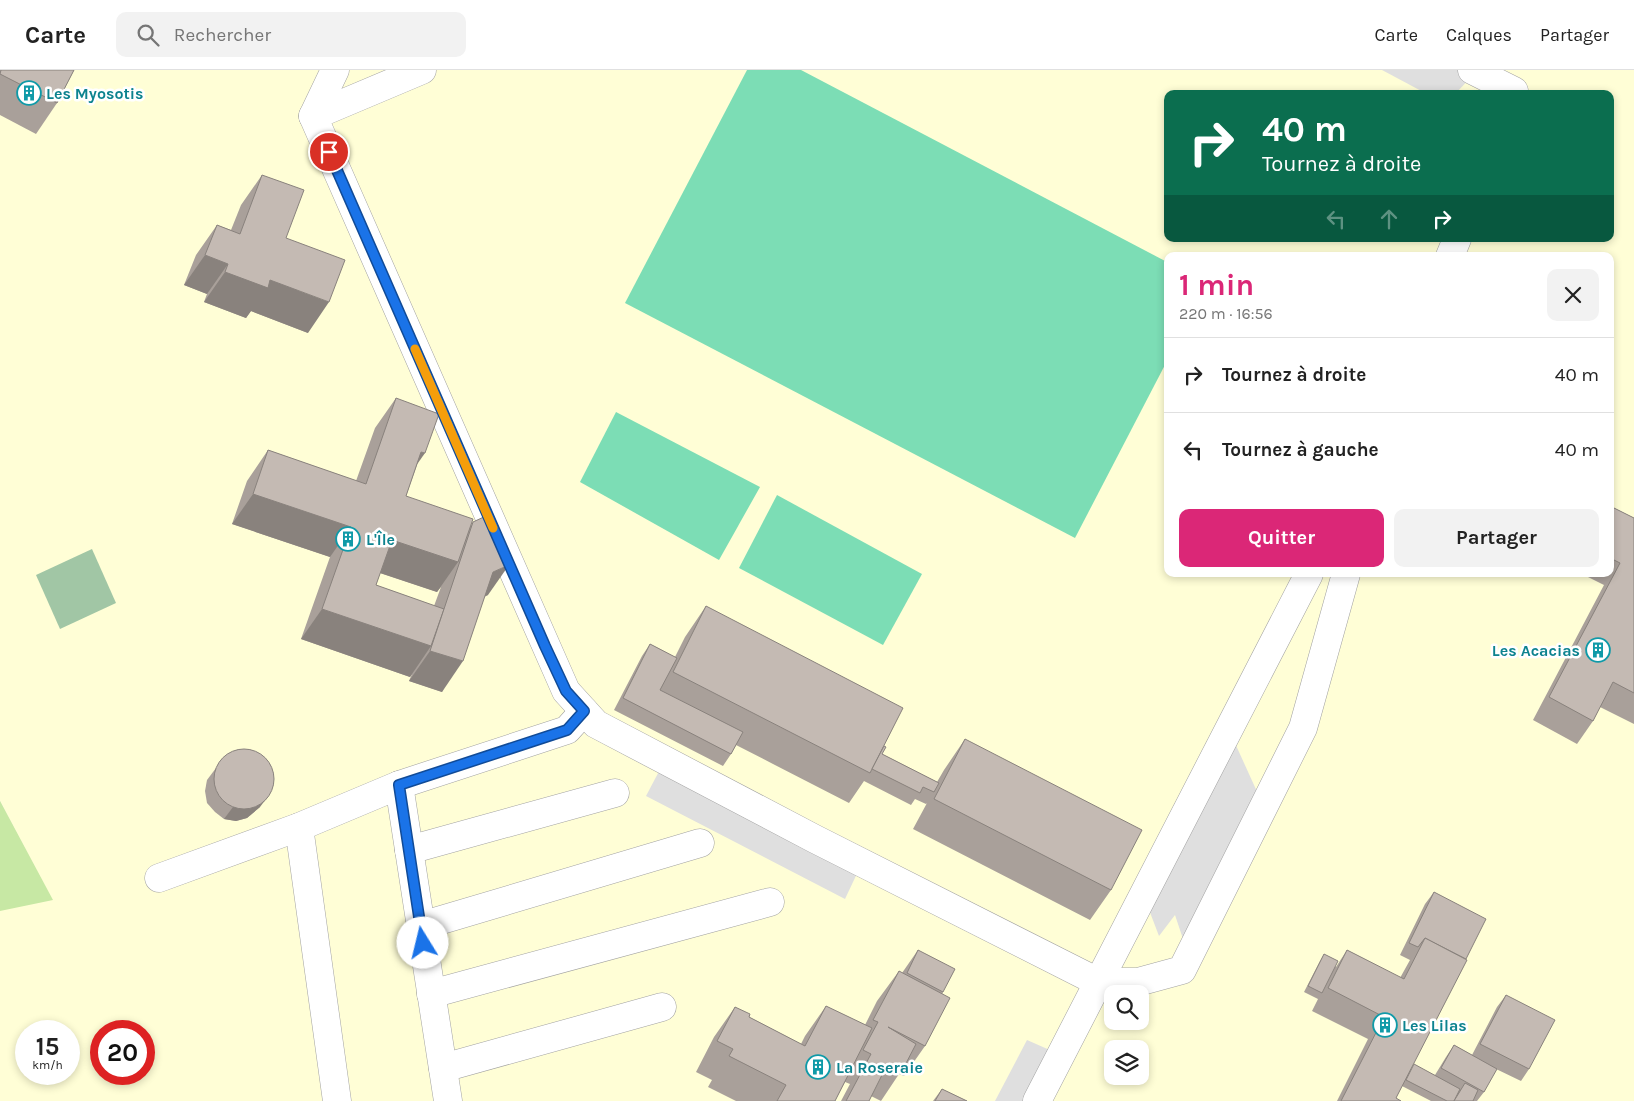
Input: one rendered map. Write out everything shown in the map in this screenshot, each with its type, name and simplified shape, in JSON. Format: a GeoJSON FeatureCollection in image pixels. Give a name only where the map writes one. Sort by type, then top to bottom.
{"type":"FeatureCollection","features":[{"type":"Feature","properties":{"kind":"lane"},"geometry":{"type":"LineString","coordinates":[[335,70],[313,116],[566,691],[596,724],[604,729],[823,843],[1098,982],[1138,982],[1182,970],[1303,728],[1345,577]]}},
{"type":"Feature","properties":{"kind":"lane"},"geometry":{"type":"LineString","coordinates":[[313,116],[422,70]]}},
{"type":"Feature","properties":{"kind":"lane"},"geometry":{"type":"LineString","coordinates":[[1472,70],[1516,85]]}},
{"type":"Feature","properties":{"kind":"lane"},"geometry":{"type":"LineString","coordinates":[[1037,1101],[1307,577]]}},
{"type":"Feature","properties":{"kind":"lane"},"geometry":{"type":"LineString","coordinates":[[159,878],[299,827],[399,785],[567,730],[584,711]]}},
{"type":"Feature","properties":{"kind":"lane"},"geometry":{"type":"LineString","coordinates":[[399,785],[448,1101]]}},
{"type":"Feature","properties":{"kind":"lane"},"geometry":{"type":"LineString","coordinates":[[409,850],[615,793]]}},
{"type":"Feature","properties":{"kind":"lane"},"geometry":{"type":"LineString","coordinates":[[299,827],[337,1101]]}},
{"type":"Feature","properties":{"kind":"lane"},"geometry":{"type":"LineString","coordinates":[[421,926],[700,844]]}},
{"type":"Feature","properties":{"kind":"lane"},"geometry":{"type":"LineString","coordinates":[[431,994],[770,902]]}},
{"type":"Feature","properties":{"kind":"lane"},"geometry":{"type":"LineString","coordinates":[[443,1068],[662,1007]]}},
{"type":"Feature","properties":{"kind":"shaded area"},"geometry":{"type":"Polygon","coordinates":[[[0,70],[1634,70],[1634,1101],[0,1101],[0,902],[52,900],[0,801],[0,70]]]}},
{"type":"Feature","properties":{"kind":"shaded area"},"geometry":{"type":"Polygon","coordinates":[[[1382,70],[1497,70],[1476,72],[1459,90],[1420,90],[1382,70]]]}},
{"type":"Feature","properties":{"kind":"shaded area"},"geometry":{"type":"Polygon","coordinates":[[[92,549],[116,603],[60,629],[36,575],[92,549]]]}},
{"type":"Feature","properties":{"kind":"shaded area"},"geometry":{"type":"Polygon","coordinates":[[[1229,730],[1264,807],[1189,957],[1175,915],[1159,936],[1143,894],[1229,730]]]}},
{"type":"Feature","properties":{"kind":"shaded area"},"geometry":{"type":"Polygon","coordinates":[[[665,760],[862,863],[845,899],[646,796],[665,760]]]}},
{"type":"Feature","properties":{"kind":"shaded area"},"geometry":{"type":"Polygon","coordinates":[[[1027,1040],[1061,1055],[1037,1101],[995,1101],[1027,1040]]]}},
{"type":"Feature","properties":{"kind":"green space"},"geometry":{"type":"Polygon","coordinates":[[[747,70],[801,70],[1164,260],[1164,367],[1075,538],[625,303],[747,70]]]}},
{"type":"Feature","properties":{"kind":"green space"},"geometry":{"type":"Polygon","coordinates":[[[616,412],[760,487],[719,560],[580,482],[616,412]]]}},
{"type":"Feature","properties":{"kind":"green space"},"geometry":{"type":"Polygon","coordinates":[[[777,495],[922,574],[883,645],[739,568],[777,495]]]}},
{"type":"Feature","properties":{"kind":"green space"},"geometry":{"type":"Polygon","coordinates":[[[0,801],[53,900],[0,911],[0,801]]]}},
{"type":"Feature","properties":{"kind":"building"},"geometry":{"type":"Polygon","coordinates":[[[1,70],[74,70],[57,103],[0,74],[1,70]]]}},
{"type":"Feature","properties":{"kind":"building"},"geometry":{"type":"Polygon","coordinates":[[[262,175],[304,190],[286,238],[345,260],[329,302],[270,280],[268,288],[225,272],[228,264],[205,255],[217,225],[240,234],[262,175]]]}},
{"type":"Feature","properties":{"kind":"building"},"geometry":{"type":"Polygon","coordinates":[[[396,398],[439,414],[425,453],[421,452],[406,496],[473,519],[458,562],[392,540],[376,585],[444,609],[431,646],[322,609],[351,527],[253,494],[268,450],[366,484],[396,398]]]}},
{"type":"Feature","properties":{"kind":"building","name":"Les Acacias"},"geometry":{"type":"Polygon","coordinates":[[[1614,508],[1634,518],[1634,693],[1613,682],[1593,721],[1549,697],[1620,563],[1614,560],[1614,508]]]}},
{"type":"Feature","properties":{"kind":"building"},"geometry":{"type":"Polygon","coordinates":[[[486,516],[509,565],[493,572],[463,661],[430,651],[473,522],[486,516]]]}},
{"type":"Feature","properties":{"kind":"building"},"geometry":{"type":"Polygon","coordinates":[[[706,606],[903,708],[870,773],[673,672],[706,606]]]}},
{"type":"Feature","properties":{"kind":"building"},"geometry":{"type":"Polygon","coordinates":[[[650,644],[677,658],[660,690],[743,732],[731,754],[623,698],[650,644]]]}},
{"type":"Feature","properties":{"kind":"building"},"geometry":{"type":"Polygon","coordinates":[[[965,739],[1142,830],[1111,890],[934,799],[965,739]]]}},
{"type":"Feature","properties":{"kind":"building"},"geometry":{"type":"Polygon","coordinates":[[[884,746],[886,747],[882,754],[939,783],[934,792],[923,787],[920,793],[872,769],[884,746]]]}},
{"type":"Feature","properties":{"kind":"building"},"geometry":{"type":"Polygon","coordinates":[[[244,749],[260,754],[265,758],[269,763],[274,779],[269,795],[265,800],[260,804],[244,809],[228,804],[223,800],[219,795],[214,779],[219,763],[223,758],[228,754],[244,749]]]}},
{"type":"Feature","properties":{"kind":"building"},"geometry":{"type":"Polygon","coordinates":[[[1434,892],[1486,919],[1466,959],[1425,938],[1418,947],[1409,943],[1434,892]]]}},
{"type":"Feature","properties":{"kind":"building","name":"Les Lilas"},"geometry":{"type":"Polygon","coordinates":[[[1425,938],[1467,960],[1396,1098],[1401,1101],[1341,1101],[1384,1017],[1328,988],[1347,950],[1404,979],[1425,938]]]}},
{"type":"Feature","properties":{"kind":"building"},"geometry":{"type":"Polygon","coordinates":[[[918,950],[955,969],[943,992],[907,973],[918,950]]]}},
{"type":"Feature","properties":{"kind":"building"},"geometry":{"type":"Polygon","coordinates":[[[1324,954],[1338,961],[1322,993],[1308,986],[1324,954]]]}},
{"type":"Feature","properties":{"kind":"building"},"geometry":{"type":"Polygon","coordinates":[[[899,971],[950,998],[925,1046],[888,1027],[916,1044],[902,1071],[888,1063],[869,1101],[846,1101],[871,1054],[863,1050],[878,1022],[873,1020],[899,971]]]}},
{"type":"Feature","properties":{"kind":"building"},"geometry":{"type":"Polygon","coordinates":[[[1506,995],[1555,1020],[1529,1069],[1480,1044],[1506,995]]]}},
{"type":"Feature","properties":{"kind":"building"},"geometry":{"type":"Polygon","coordinates":[[[826,1006],[872,1028],[835,1101],[777,1101],[786,1085],[729,1056],[733,1049],[717,1041],[735,1007],[750,1014],[749,1017],[805,1046],[826,1006]]]}},
{"type":"Feature","properties":{"kind":"building"},"geometry":{"type":"Polygon","coordinates":[[[1454,1045],[1497,1069],[1484,1092],[1441,1068],[1454,1045]]]}},
{"type":"Feature","properties":{"kind":"building"},"geometry":{"type":"Polygon","coordinates":[[[1414,1064],[1460,1089],[1454,1101],[1447,1101],[1406,1080],[1414,1064]]]}},
{"type":"Feature","properties":{"kind":"building"},"geometry":{"type":"Polygon","coordinates":[[[1465,1083],[1478,1090],[1473,1101],[1454,1101],[1465,1083]]]}},
{"type":"Feature","properties":{"kind":"building"},"geometry":{"type":"Polygon","coordinates":[[[942,1089],[967,1101],[935,1101],[942,1089]]]}},
{"type":"Feature","properties":{"kind":"slow traffic"},"geometry":{"type":"LineString","coordinates":[[415,349],[493,528]]}},
{"type":"Feature","properties":{"kind":"place","name":"Les Myosotis"},"geometry":{"type":"Point","coordinates":[29,93]}},
{"type":"Feature","properties":{"kind":"place","name":"L'Île"},"geometry":{"type":"Point","coordinates":[348,539]}},
{"type":"Feature","properties":{"kind":"place","name":"Les Acacias"},"geometry":{"type":"Point","coordinates":[1598,650]}},
{"type":"Feature","properties":{"kind":"place","name":"Les Lilas"},"geometry":{"type":"Point","coordinates":[1385,1025]}},
{"type":"Feature","properties":{"kind":"place","name":"La Roseraie"},"geometry":{"type":"Point","coordinates":[818,1067]}},
{"type":"Feature","properties":{"kind":"route"},"geometry":{"type":"LineString","coordinates":[[329,152],[545,646],[566,691],[584,711],[567,730],[399,785],[423,943]]}}]}
